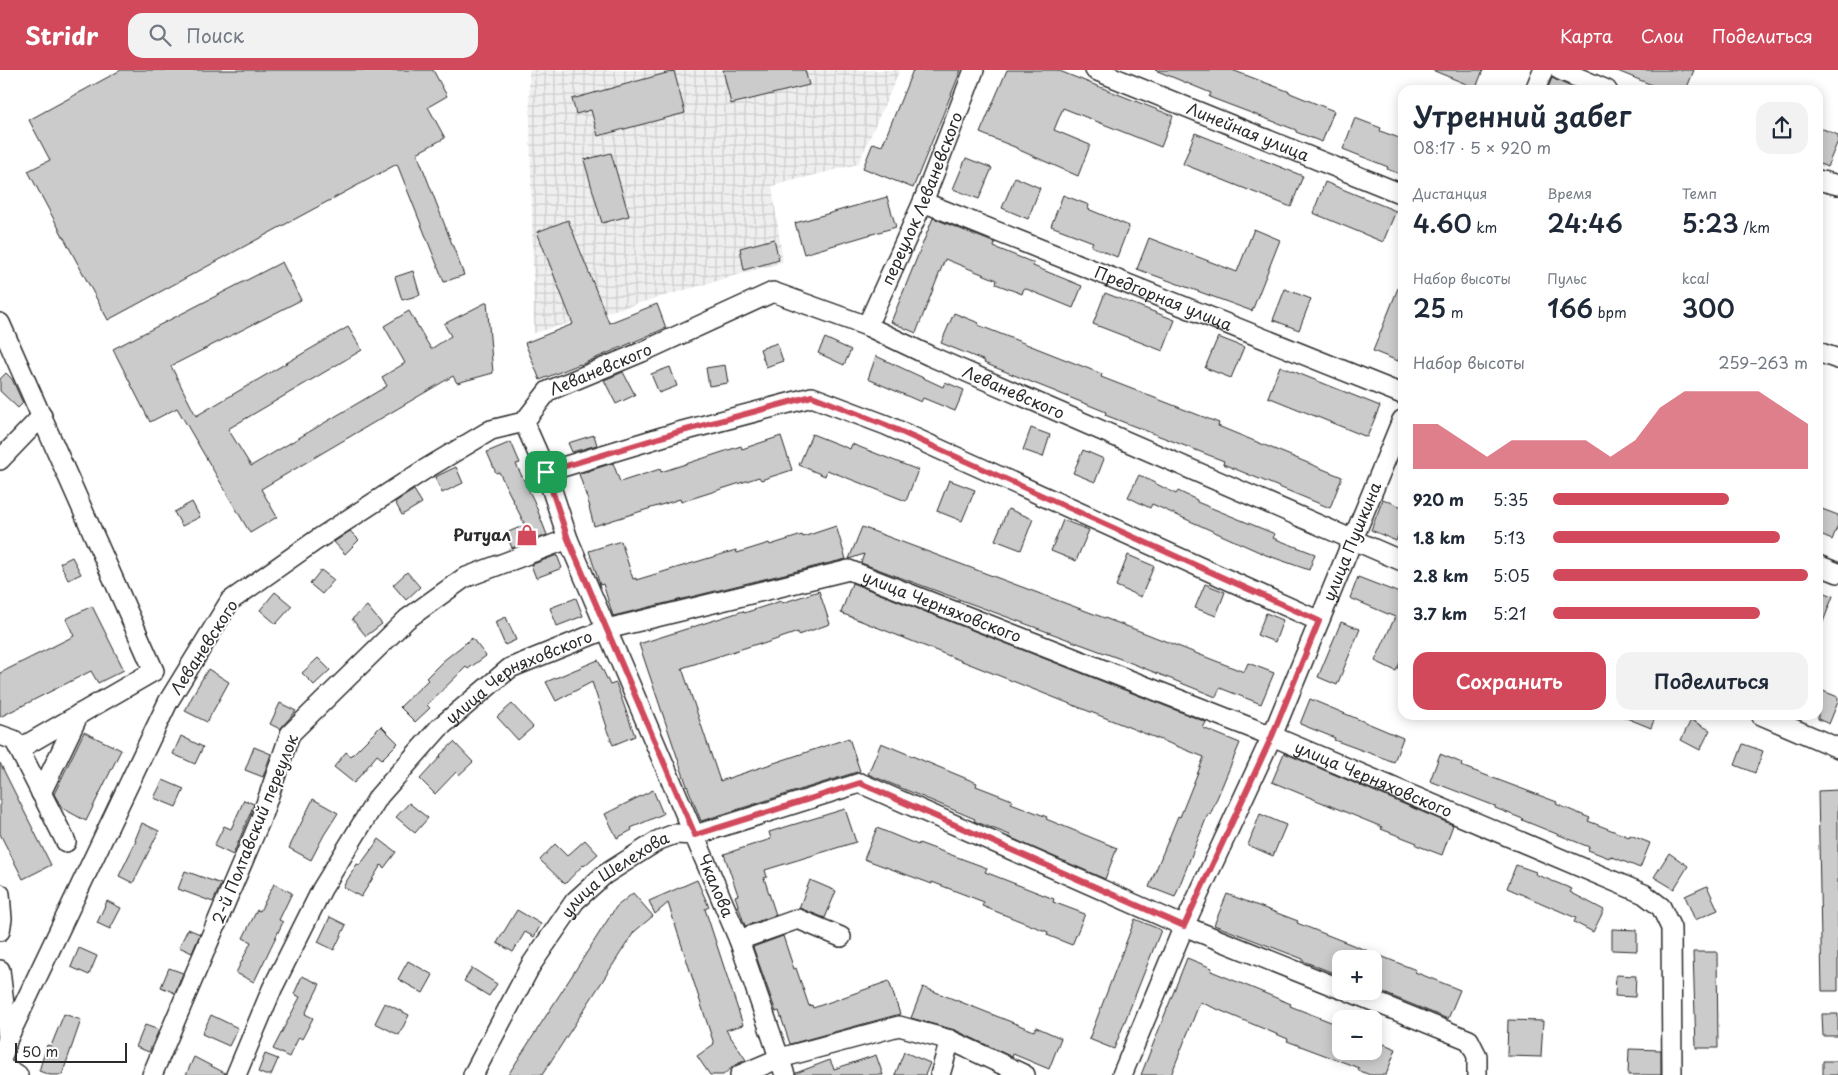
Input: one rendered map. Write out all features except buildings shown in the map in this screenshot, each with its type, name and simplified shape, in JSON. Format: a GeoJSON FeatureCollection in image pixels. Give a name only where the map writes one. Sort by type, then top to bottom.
{"type":"FeatureCollection","features":[{"type":"Feature","properties":{"kind":"street","name":"переулок Леваневского"},"geometry":{"type":"LineString","coordinates":[[867,326],[923,202],[974,70]]}},
{"type":"Feature","properties":{"kind":"street","name":"Линейная улица"},"geometry":{"type":"LineString","coordinates":[[1095,70],[1398,192]]}},
{"type":"Feature","properties":{"kind":"street"},"geometry":{"type":"LineString","coordinates":[[1537,85],[1543,70]]}},
{"type":"Feature","properties":{"kind":"street"},"geometry":{"type":"LineString","coordinates":[[1560,70],[1594,85]]}},
{"type":"Feature","properties":{"kind":"street"},"geometry":{"type":"LineString","coordinates":[[1823,181],[1838,185]]}},
{"type":"Feature","properties":{"kind":"street","name":"Предгорная улица"},"geometry":{"type":"LineString","coordinates":[[923,202],[1398,392]]}},
{"type":"Feature","properties":{"kind":"street","name":"Леваневского"},"geometry":{"type":"LineString","coordinates":[[4,1037],[168,702],[230,600],[315,541],[441,460],[491,430],[524,422],[548,391],[642,352],[773,292],[867,326],[930,356],[1398,559]]}},
{"type":"Feature","properties":{"kind":"street","name":"Леваневского"},"geometry":{"type":"LineString","coordinates":[[0,323],[154,671],[18,749]]}},
{"type":"Feature","properties":{"kind":"street"},"geometry":{"type":"LineString","coordinates":[[1823,354],[1838,359]]}},
{"type":"Feature","properties":{"kind":"street"},"geometry":{"type":"LineString","coordinates":[[546,472],[675,433],[812,396],[886,425],[1319,621]]}},
{"type":"Feature","properties":{"kind":"street"},"geometry":{"type":"LineString","coordinates":[[0,460],[42,416]]}},
{"type":"Feature","properties":{"kind":"street","name":"Чкалова"},"geometry":{"type":"LineString","coordinates":[[524,422],[546,472],[568,539],[739,940],[783,1066]]}},
{"type":"Feature","properties":{"kind":"street","name":"улица Пушкина"},"geometry":{"type":"LineString","coordinates":[[1122,1075],[1184,926],[1272,736],[1398,430]]}},
{"type":"Feature","properties":{"kind":"street","name":"2-й Полтавский переулок"},"geometry":{"type":"LineString","coordinates":[[152,1075],[260,821],[290,734],[407,619],[464,578],[568,539]]}},
{"type":"Feature","properties":{"kind":"street"},"geometry":{"type":"LineString","coordinates":[[1823,567],[1838,573]]}},
{"type":"Feature","properties":{"kind":"street","name":"улица Черняховского"},"geometry":{"type":"LineString","coordinates":[[236,1075],[272,989],[322,889],[380,796],[439,728],[510,668],[607,629],[849,570],[1272,736],[1644,894],[1661,907],[1671,928],[1672,1075]]}},
{"type":"Feature","properties":{"kind":"street"},"geometry":{"type":"LineString","coordinates":[[41,793],[79,714]]}},
{"type":"Feature","properties":{"kind":"street"},"geometry":{"type":"LineString","coordinates":[[1773,720],[1838,748]]}},
{"type":"Feature","properties":{"kind":"street"},"geometry":{"type":"LineString","coordinates":[[0,735],[14,740],[66,842]]}},
{"type":"Feature","properties":{"kind":"street","name":"улица Шелехова"},"geometry":{"type":"LineString","coordinates":[[472,1075],[531,965],[575,901],[604,874],[659,840],[675,834],[695,835],[860,783],[1184,926],[1332,985]]}},
{"type":"Feature","properties":{"kind":"street"},"geometry":{"type":"LineString","coordinates":[[0,894],[2,919],[0,930]]}},
{"type":"Feature","properties":{"kind":"street"},"geometry":{"type":"LineString","coordinates":[[739,940],[798,919],[841,936]]}},
{"type":"Feature","properties":{"kind":"street","name":"Леваневского"},"geometry":{"type":"LineString","coordinates":[[0,970],[4,1037],[0,1066]]}},
{"type":"Feature","properties":{"kind":"street"},"geometry":{"type":"LineString","coordinates":[[1370,1000],[1469,1040],[1477,1056],[1477,1075]]}},
{"type":"Feature","properties":{"kind":"street"},"geometry":{"type":"LineString","coordinates":[[740,1075],[783,1066],[899,1026],[950,1040],[1025,1075]]}},
{"type":"Feature","properties":{"kind":"street"},"geometry":{"type":"LineString","coordinates":[[940,1075],[950,1040]]}},
{"type":"Feature","properties":{"kind":"street"},"geometry":{"type":"LineString","coordinates":[[0,1066],[18,1075]]}},
{"type":"Feature","properties":{"kind":"shaded area"},"geometry":{"type":"Polygon","coordinates":[[[529,70],[900,70],[858,164],[772,186],[783,262],[534,333],[529,70]]]}},
{"type":"Feature","properties":{"kind":"place","name":"Ритуал"},"geometry":{"type":"Point","coordinates":[527,535]}},
{"type":"Feature","properties":{"kind":"route"},"geometry":{"type":"LineString","coordinates":[[812,396],[886,425],[1319,621],[1272,736],[1184,926],[860,783],[695,835],[568,539],[546,472],[675,433],[812,396]]}}]}
